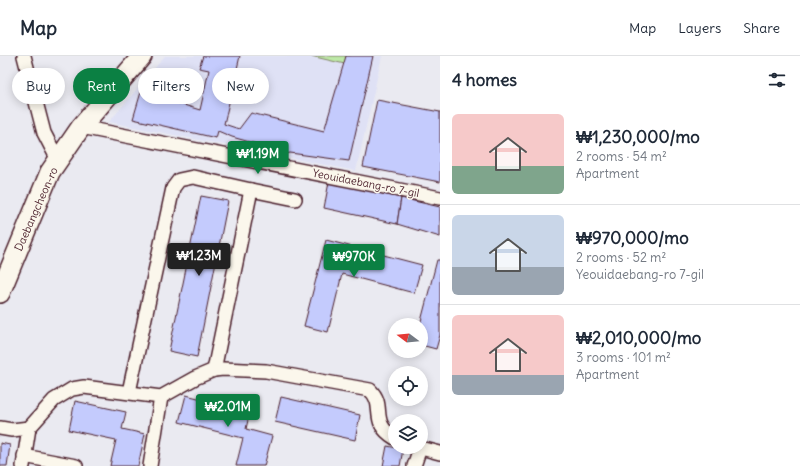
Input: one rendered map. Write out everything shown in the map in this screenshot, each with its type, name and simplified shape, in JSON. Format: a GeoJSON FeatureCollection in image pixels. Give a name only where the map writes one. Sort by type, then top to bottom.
{"type":"FeatureCollection","features":[{"type":"Feature","properties":{"kind":"main road","name":"Daebangcheon-ro"},"geometry":{"type":"LineString","coordinates":[[1,286],[50,172],[81,127],[142,56]]}},
{"type":"Feature","properties":{"kind":"street"},"geometry":{"type":"LineString","coordinates":[[24,56],[44,133],[58,160]]}},
{"type":"Feature","properties":{"kind":"street","name":"Yeouidaebang-ro 7-gil"},"geometry":{"type":"LineString","coordinates":[[81,127],[440,198]]}},
{"type":"Feature","properties":{"kind":"street"},"geometry":{"type":"LineString","coordinates":[[129,392],[173,188],[179,180],[193,177],[295,199]]}},
{"type":"Feature","properties":{"kind":"street"},"geometry":{"type":"LineString","coordinates":[[214,370],[251,190]]}},
{"type":"Feature","properties":{"kind":"street"},"geometry":{"type":"LineString","coordinates":[[76,466],[24,461],[29,428],[54,400],[72,388],[84,387],[161,397],[178,386],[214,370],[223,369],[266,372],[370,390],[377,399],[381,426],[388,433]]}},
{"type":"Feature","properties":{"kind":"street"},"geometry":{"type":"LineString","coordinates":[[150,466],[161,397]]}},
{"type":"Feature","properties":{"kind":"street"},"geometry":{"type":"LineString","coordinates":[[0,428],[12,430],[29,428]]}},
{"type":"Feature","properties":{"kind":"street"},"geometry":{"type":"LineString","coordinates":[[428,450],[440,453]]}},
{"type":"Feature","properties":{"kind":"street"},"geometry":{"type":"LineString","coordinates":[[414,466],[417,454]]}},
{"type":"Feature","properties":{"kind":"shaded area"},"geometry":{"type":"Polygon","coordinates":[[[165,56],[382,56],[356,171],[109,122],[124,104],[130,104],[130,97],[138,88],[138,104],[204,104],[204,68],[155,68],[165,56]]]}},
{"type":"Feature","properties":{"kind":"green space"},"geometry":{"type":"Polygon","coordinates":[[[311,56],[351,56],[349,65],[311,56]]]}},
{"type":"Feature","properties":{"kind":"building"},"geometry":{"type":"Polygon","coordinates":[[[203,56],[240,56],[237,68],[212,68],[212,104],[229,104],[224,124],[239,129],[251,113],[324,131],[346,56],[373,56],[349,161],[290,153],[270,158],[271,148],[232,137],[218,131],[216,138],[133,119],[138,102],[138,104],[180,104],[200,110],[201,104],[204,104],[204,92],[209,70],[199,68],[203,56]]]}},
{"type":"Feature","properties":{"kind":"building"},"geometry":{"type":"Polygon","coordinates":[[[377,100],[440,112],[440,182],[363,167],[377,100]]]}},
{"type":"Feature","properties":{"kind":"building"},"geometry":{"type":"Polygon","coordinates":[[[329,182],[401,198],[397,224],[324,208],[329,182]]]}},
{"type":"Feature","properties":{"kind":"building"},"geometry":{"type":"Polygon","coordinates":[[[201,196],[228,201],[197,357],[169,351],[201,196]]]}},
{"type":"Feature","properties":{"kind":"building"},"geometry":{"type":"Polygon","coordinates":[[[401,198],[440,207],[440,237],[397,224],[401,198]]]}},
{"type":"Feature","properties":{"kind":"building"},"geometry":{"type":"Polygon","coordinates":[[[326,240],[422,265],[414,293],[342,274],[328,332],[304,326],[326,240]]]}},
{"type":"Feature","properties":{"kind":"building"},"geometry":{"type":"Polygon","coordinates":[[[437,260],[440,260],[440,335],[436,349],[428,347],[428,318],[422,318],[437,260]]]}},
{"type":"Feature","properties":{"kind":"building"},"geometry":{"type":"Polygon","coordinates":[[[186,395],[250,411],[246,429],[272,436],[264,466],[236,466],[243,438],[179,422],[186,395]]]}},
{"type":"Feature","properties":{"kind":"building"},"geometry":{"type":"Polygon","coordinates":[[[281,397],[360,415],[355,440],[275,422],[281,397]]]}},
{"type":"Feature","properties":{"kind":"building"},"geometry":{"type":"Polygon","coordinates":[[[75,401],[126,412],[122,429],[145,434],[138,466],[110,466],[116,440],[69,430],[75,401]]]}},
{"type":"Feature","properties":{"kind":"building"},"geometry":{"type":"Polygon","coordinates":[[[0,443],[10,445],[7,466],[0,466],[0,443]]]}},
{"type":"Feature","properties":{"kind":"building"},"geometry":{"type":"Polygon","coordinates":[[[387,446],[388,454],[402,454],[400,466],[383,466],[387,446]]]}}]}
